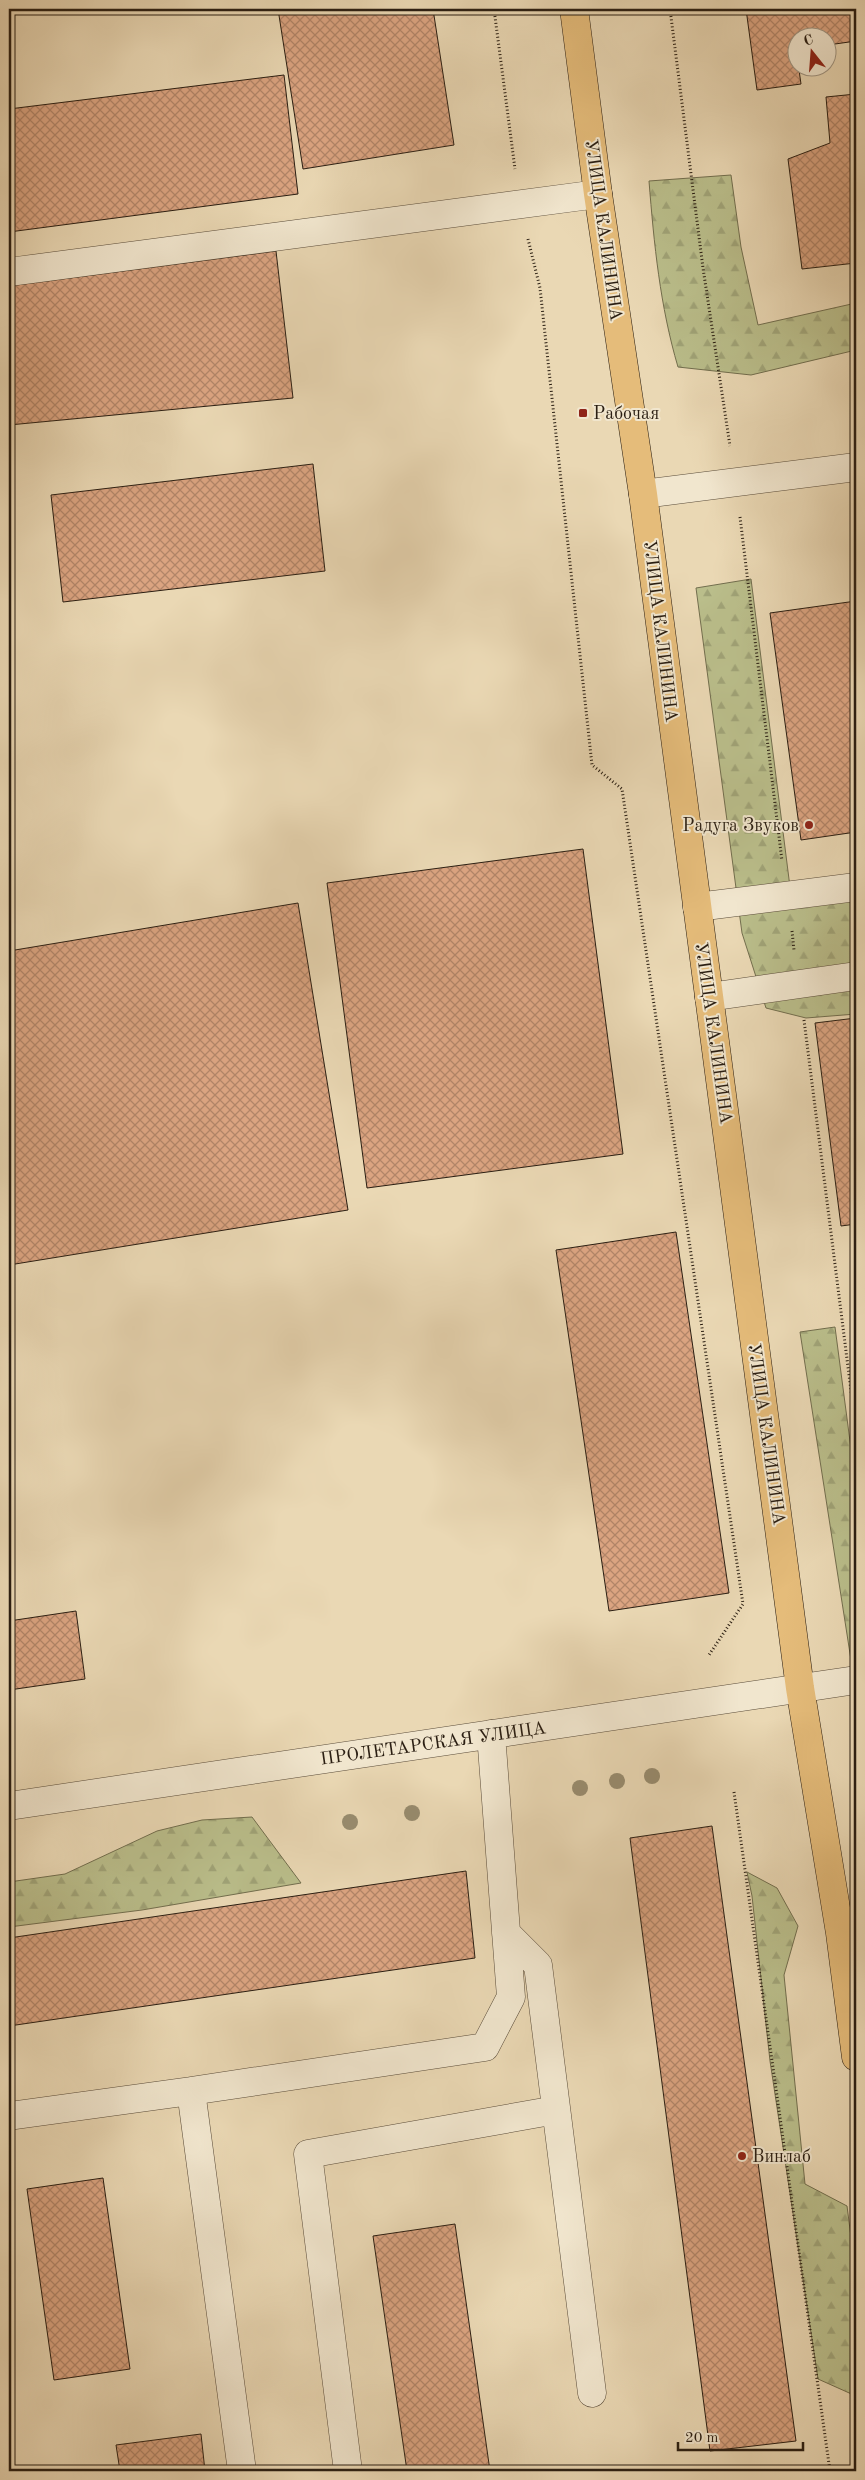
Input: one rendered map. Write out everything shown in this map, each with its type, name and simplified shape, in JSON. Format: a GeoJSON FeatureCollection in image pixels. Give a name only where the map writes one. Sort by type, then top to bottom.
{"type":"FeatureCollection","features":[{"type":"Feature","properties":{"kind":"main road","name":"УЛИЦА КАЛИНИНА"},"geometry":{"type":"LineString","coordinates":[[574,9],[598,194],[643,494],[800,1688],[840,1933],[856,2057]]}},
{"type":"Feature","properties":{"kind":"street"},"geometry":{"type":"LineString","coordinates":[[9,272],[598,194]]}},
{"type":"Feature","properties":{"kind":"street"},"geometry":{"type":"LineString","coordinates":[[643,494],[736,484],[856,467]]}},
{"type":"Feature","properties":{"kind":"street"},"geometry":{"type":"LineString","coordinates":[[697,907],[856,887]]}},
{"type":"Feature","properties":{"kind":"street"},"geometry":{"type":"LineString","coordinates":[[709,997],[856,976]]}},
{"type":"Feature","properties":{"kind":"street","name":"ПРОЛЕТАРСКАЯ УЛИЦА"},"geometry":{"type":"LineString","coordinates":[[9,1806],[856,1680]]}},
{"type":"Feature","properties":{"kind":"street"},"geometry":{"type":"LineString","coordinates":[[9,2116],[486,2047],[512,1997],[491,1734]]}},
{"type":"Feature","properties":{"kind":"street"},"geometry":{"type":"LineString","coordinates":[[506,1933],[538,1965],[592,2393]]}},
{"type":"Feature","properties":{"kind":"street"},"geometry":{"type":"LineString","coordinates":[[191,2091],[242,2471]]}},
{"type":"Feature","properties":{"kind":"street"},"geometry":{"type":"LineString","coordinates":[[348,2471],[308,2154],[556,2110]]}},
{"type":"Feature","properties":{"kind":"path"},"geometry":{"type":"LineString","coordinates":[[494,9],[519,204],[540,288],[592,766],[622,789],[743,1604],[709,1655]]}},
{"type":"Feature","properties":{"kind":"path"},"geometry":{"type":"LineString","coordinates":[[670,9],[703,268],[736,484],[856,1430]]}},
{"type":"Feature","properties":{"kind":"path"},"geometry":{"type":"LineString","coordinates":[[734,1792],[830,2471]]}},
{"type":"Feature","properties":{"kind":"green space"},"geometry":{"type":"Polygon","coordinates":[[[731,175],[741,247],[758,325],[856,303],[856,350],[751,375],[678,367],[662,298],[649,181],[731,175]]]}},
{"type":"Feature","properties":{"kind":"green space"},"geometry":{"type":"Polygon","coordinates":[[[751,579],[790,887],[856,879],[856,1014],[806,1018],[766,1008],[742,933],[696,588],[751,579]]]}},
{"type":"Feature","properties":{"kind":"green space"},"geometry":{"type":"Polygon","coordinates":[[[835,1327],[856,1487],[856,1660],[851,1660],[800,1332],[835,1327]]]}},
{"type":"Feature","properties":{"kind":"green space"},"geometry":{"type":"Polygon","coordinates":[[[252,1817],[301,1883],[142,1910],[9,1927],[9,1882],[65,1874],[157,1831],[202,1820],[252,1817]]]}},
{"type":"Feature","properties":{"kind":"green space"},"geometry":{"type":"Polygon","coordinates":[[[747,1872],[777,1888],[798,1926],[784,1975],[805,2184],[847,2206],[856,2276],[856,2396],[818,2379],[770,2061],[752,1896],[747,1872]]]}},
{"type":"Feature","properties":{"kind":"building"},"geometry":{"type":"Polygon","coordinates":[[[278,9],[433,9],[454,145],[303,169],[278,9]]]}},
{"type":"Feature","properties":{"kind":"building"},"geometry":{"type":"Polygon","coordinates":[[[746,9],[856,9],[856,41],[838,44],[838,28],[788,28],[788,78],[800,78],[801,84],[757,90],[746,9]]]}},
{"type":"Feature","properties":{"kind":"building"},"geometry":{"type":"Polygon","coordinates":[[[284,75],[298,194],[9,232],[9,109],[284,75]]]}},
{"type":"Feature","properties":{"kind":"building"},"geometry":{"type":"Polygon","coordinates":[[[856,94],[856,263],[802,269],[788,159],[830,143],[826,97],[856,94]]]}},
{"type":"Feature","properties":{"kind":"building"},"geometry":{"type":"Polygon","coordinates":[[[276,251],[293,398],[9,425],[9,286],[276,251]]]}},
{"type":"Feature","properties":{"kind":"building"},"geometry":{"type":"Polygon","coordinates":[[[313,464],[325,571],[63,602],[51,495],[313,464]]]}},
{"type":"Feature","properties":{"kind":"building"},"geometry":{"type":"Polygon","coordinates":[[[856,601],[856,832],[801,840],[770,613],[856,601]]]}},
{"type":"Feature","properties":{"kind":"building"},"geometry":{"type":"Polygon","coordinates":[[[583,849],[623,1154],[367,1188],[327,883],[583,849]]]}},
{"type":"Feature","properties":{"kind":"building"},"geometry":{"type":"Polygon","coordinates":[[[298,903],[348,1210],[9,1265],[9,951],[298,903]]]}},
{"type":"Feature","properties":{"kind":"building"},"geometry":{"type":"Polygon","coordinates":[[[856,1018],[856,1224],[841,1226],[815,1023],[856,1018]]]}},
{"type":"Feature","properties":{"kind":"building"},"geometry":{"type":"Polygon","coordinates":[[[676,1232],[729,1593],[609,1611],[556,1250],[676,1232]]]}},
{"type":"Feature","properties":{"kind":"building"},"geometry":{"type":"Polygon","coordinates":[[[76,1611],[85,1679],[9,1690],[9,1621],[76,1611]]]}},
{"type":"Feature","properties":{"kind":"building"},"geometry":{"type":"Polygon","coordinates":[[[712,1826],[796,2441],[710,2451],[630,1838],[712,1826]]]}},
{"type":"Feature","properties":{"kind":"building"},"geometry":{"type":"Polygon","coordinates":[[[466,1871],[475,1958],[9,2026],[9,1938],[466,1871]]]}},
{"type":"Feature","properties":{"kind":"building"},"geometry":{"type":"Polygon","coordinates":[[[103,2178],[130,2369],[54,2380],[27,2189],[103,2178]]]}},
{"type":"Feature","properties":{"kind":"building"},"geometry":{"type":"Polygon","coordinates":[[[455,2224],[490,2471],[407,2471],[373,2236],[455,2224]]]}},
{"type":"Feature","properties":{"kind":"building"},"geometry":{"type":"Polygon","coordinates":[[[201,2434],[205,2471],[120,2471],[116,2445],[201,2434]]]}},
{"type":"Feature","properties":{"kind":"place","name":"Рабочая"},"geometry":{"type":"Point","coordinates":[583,413]}},
{"type":"Feature","properties":{"kind":"place","name":"Радуга Звуков"},"geometry":{"type":"Point","coordinates":[809,825]}},
{"type":"Feature","properties":{"kind":"place","name":"Винлаб"},"geometry":{"type":"Point","coordinates":[742,2156]}}]}
